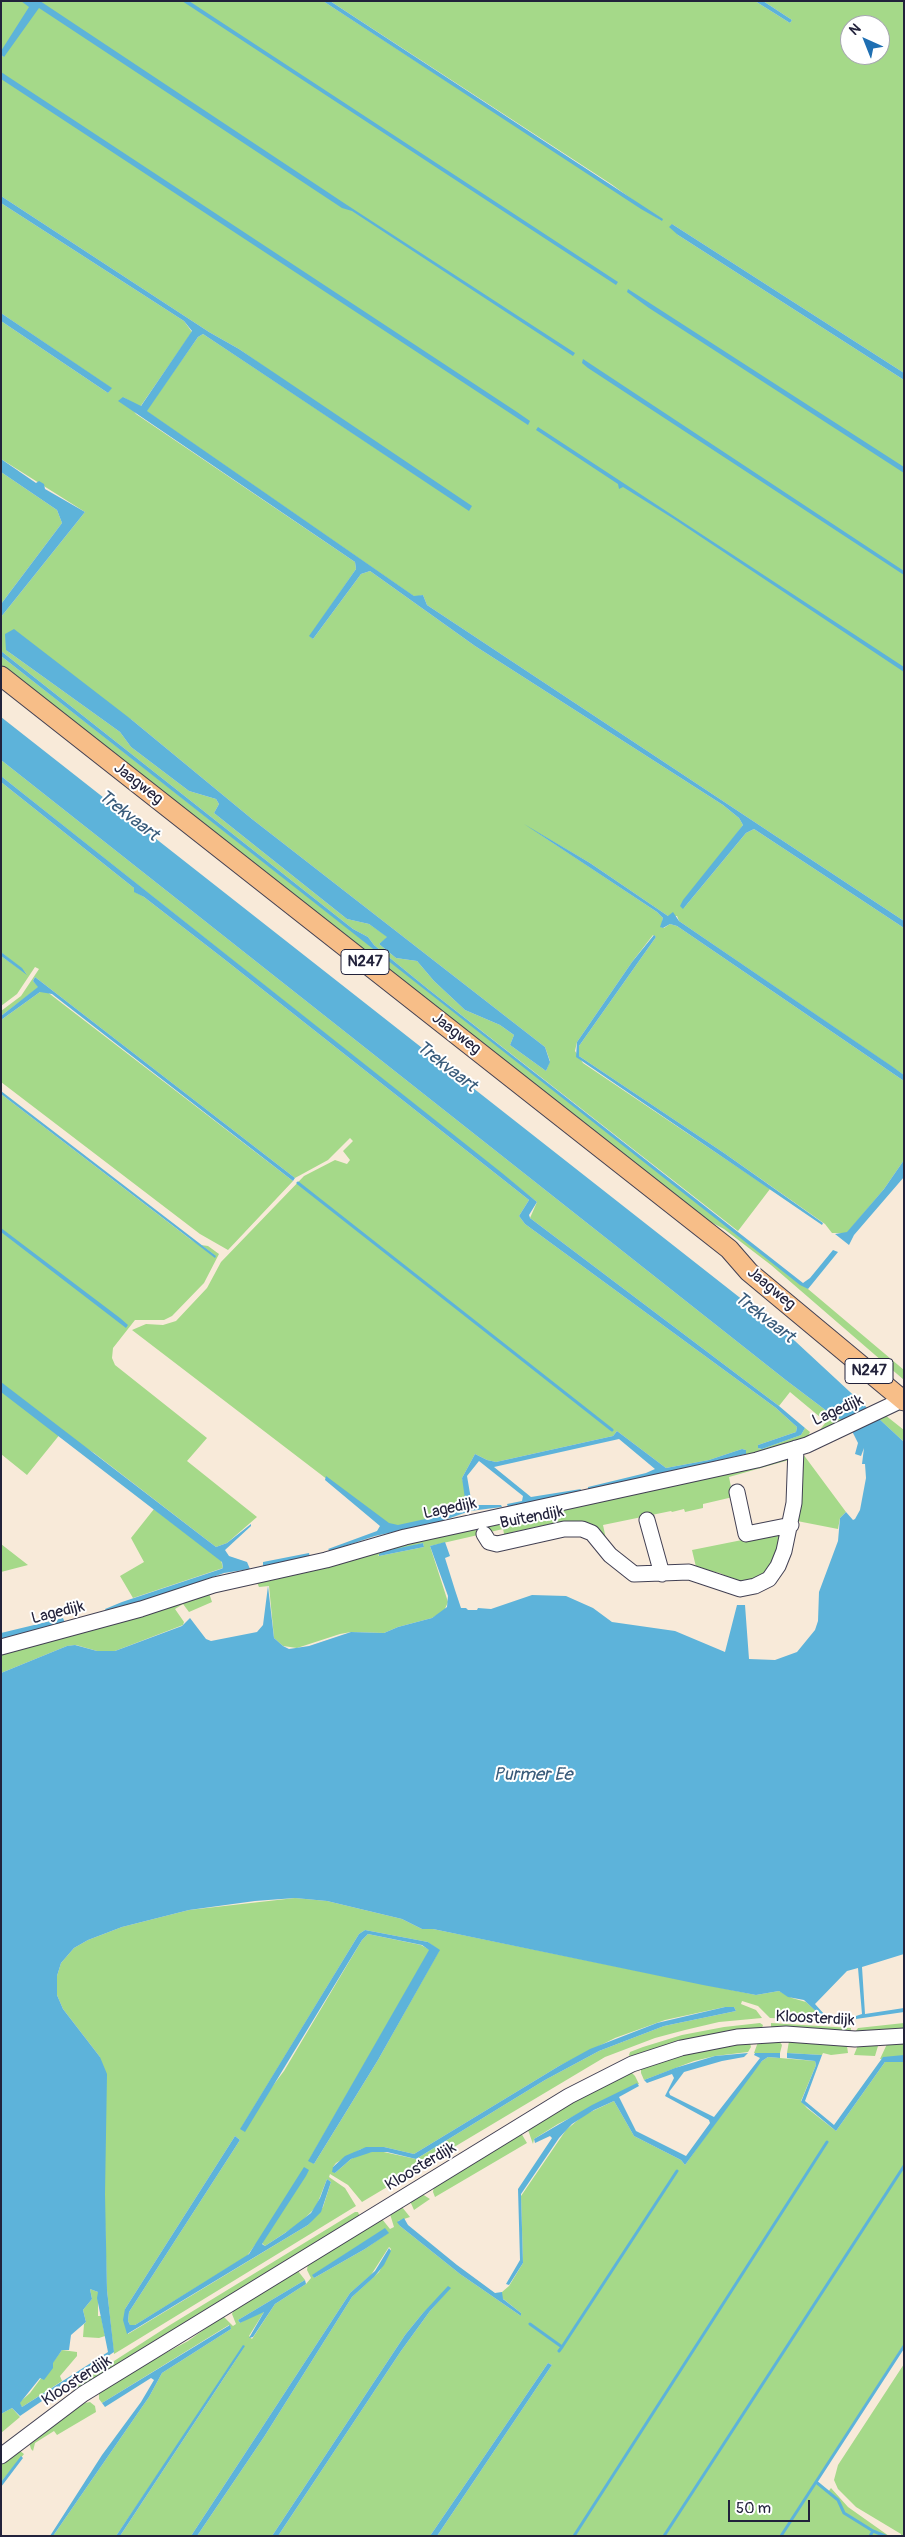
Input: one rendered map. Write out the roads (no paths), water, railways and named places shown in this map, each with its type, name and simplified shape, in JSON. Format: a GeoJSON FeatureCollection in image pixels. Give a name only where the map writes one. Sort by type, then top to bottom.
{"type":"FeatureCollection","features":[{"type":"Feature","properties":{"kind":"main road","name":"Jaagweg"},"geometry":{"type":"LineString","coordinates":[[1,676],[728,1249],[749,1272],[903,1400]]}},
{"type":"Feature","properties":{"kind":"street","name":"Lagedijk"},"geometry":{"type":"LineString","coordinates":[[1,1647],[142,1609],[214,1585],[326,1560],[405,1537],[739,1465],[796,1448],[880,1412],[903,1400]]}},
{"type":"Feature","properties":{"kind":"street","name":"Buitendijk"},"geometry":{"type":"LineString","coordinates":[[484,1534],[489,1542],[497,1544],[564,1529],[582,1528],[592,1533],[627,1571],[643,1576],[689,1572],[740,1589],[755,1586],[769,1579],[778,1566],[792,1525],[796,1448]]}},
{"type":"Feature","properties":{"kind":"street"},"geometry":{"type":"LineString","coordinates":[[737,1492],[746,1534],[792,1525]]}},
{"type":"Feature","properties":{"kind":"street"},"geometry":{"type":"LineString","coordinates":[[647,1520],[662,1574]]}},
{"type":"Feature","properties":{"kind":"street","name":"Kloosterdijk"},"geometry":{"type":"LineString","coordinates":[[1,2456],[83,2394],[569,2096],[632,2064],[680,2048],[738,2037],[786,2034],[855,2039],[904,2036]]}},
{"type":"Feature","properties":{"kind":"water"},"geometry":{"type":"Polygon","coordinates":[[[21,1],[40,1],[347,205],[575,353],[573,356],[352,211],[342,208],[39,8],[4,57],[1,55],[1,51],[29,7],[21,1]]]}},
{"type":"Feature","properties":{"kind":"water"},"geometry":{"type":"Polygon","coordinates":[[[182,1],[189,1],[618,282],[616,285],[182,1]]]}},
{"type":"Feature","properties":{"kind":"water"},"geometry":{"type":"Polygon","coordinates":[[[323,1],[330,1],[663,219],[662,221],[641,209],[323,1]]]}},
{"type":"Feature","properties":{"kind":"water"},"geometry":{"type":"Polygon","coordinates":[[[755,1],[763,1],[792,20],[790,23],[755,1]]]}},
{"type":"Feature","properties":{"kind":"water"},"geometry":{"type":"Polygon","coordinates":[[[1,72],[517,412],[530,421],[528,425],[1,79],[1,72]]]}},
{"type":"Feature","properties":{"kind":"water"},"geometry":{"type":"Polygon","coordinates":[[[1,196],[209,332],[239,349],[472,506],[469,511],[203,334],[198,337],[147,411],[414,596],[423,595],[427,605],[904,921],[904,928],[754,829],[746,833],[683,909],[680,906],[683,900],[743,825],[739,818],[723,805],[475,646],[370,571],[361,574],[313,639],[309,636],[356,569],[355,562],[118,401],[123,397],[141,406],[192,331],[184,321],[1,203],[1,196]]]}},
{"type":"Feature","properties":{"kind":"water"},"geometry":{"type":"Polygon","coordinates":[[[672,224],[904,373],[904,380],[678,235],[669,227],[672,224]]]}},
{"type":"Feature","properties":{"kind":"water"},"geometry":{"type":"Polygon","coordinates":[[[628,289],[904,467],[904,473],[649,308],[627,292],[628,289]]]}},
{"type":"Feature","properties":{"kind":"water"},"geometry":{"type":"Polygon","coordinates":[[[1,313],[112,388],[108,393],[1,321],[1,313]]]}},
{"type":"Feature","properties":{"kind":"water"},"geometry":{"type":"Polygon","coordinates":[[[583,359],[904,571],[904,575],[588,368],[582,363],[583,359]]]}},
{"type":"Feature","properties":{"kind":"water"},"geometry":{"type":"Polygon","coordinates":[[[538,427],[904,667],[904,672],[674,519],[623,487],[619,489],[618,484],[536,430],[538,427]]]}},
{"type":"Feature","properties":{"kind":"water"},"geometry":{"type":"Polygon","coordinates":[[[1,459],[36,483],[39,481],[44,484],[45,489],[85,512],[1,617],[1,604],[62,523],[57,510],[1,472],[1,459]]]}},
{"type":"Feature","properties":{"kind":"water"},"geometry":{"type":"Polygon","coordinates":[[[14,629],[132,720],[252,819],[545,1047],[550,1062],[546,1071],[510,1045],[514,1035],[500,1025],[465,1010],[434,981],[417,961],[396,958],[379,944],[387,937],[369,924],[347,919],[214,813],[219,804],[216,799],[189,791],[131,747],[120,732],[6,650],[5,634],[14,629]]]}},
{"type":"Feature","properties":{"kind":"water"},"geometry":{"type":"Polygon","coordinates":[[[1,651],[353,929],[368,937],[374,945],[428,989],[803,1283],[810,1278],[833,1250],[838,1252],[808,1289],[800,1285],[1,656],[1,651]]]}},
{"type":"Feature","properties":{"kind":"water","name":"Purmer Ee"},"geometry":{"type":"Polygon","coordinates":[[[1,717],[795,1341],[904,1442],[904,1954],[862,1967],[865,2014],[904,2008],[904,2012],[856,2019],[856,2016],[862,2014],[858,1968],[847,1971],[815,2004],[824,2014],[837,2016],[836,2018],[827,2017],[821,2016],[804,2000],[788,1997],[779,1991],[756,1995],[703,1985],[433,1929],[422,1929],[402,1919],[327,1901],[295,1898],[255,1901],[189,1910],[122,1927],[88,1940],[74,1948],[61,1963],[57,1976],[57,1995],[63,2009],[100,2057],[107,2074],[105,2194],[107,2290],[114,2352],[20,2416],[12,2408],[1,2414],[1,1673],[67,1646],[75,1645],[97,1651],[115,1651],[182,1626],[190,1618],[206,1639],[211,1641],[257,1632],[263,1625],[268,1586],[274,1638],[289,1649],[309,1646],[351,1632],[384,1633],[398,1627],[432,1618],[447,1607],[448,1596],[430,1546],[445,1542],[450,1556],[445,1558],[461,1608],[468,1610],[477,1610],[478,1608],[491,1609],[532,1595],[566,1596],[593,1608],[612,1622],[675,1631],[725,1652],[737,1605],[745,1605],[749,1659],[775,1660],[797,1652],[815,1630],[818,1621],[819,1592],[838,1541],[840,1518],[846,1512],[853,1520],[855,1519],[860,1510],[866,1478],[865,1464],[862,1464],[864,1448],[861,1456],[855,1454],[858,1443],[847,1421],[836,1418],[787,1381],[1,760],[1,717]],[[90,2289],[92,2299],[83,2310],[86,2322],[71,2335],[69,2350],[62,2350],[53,2363],[53,2368],[44,2380],[40,2378],[20,2403],[22,2407],[108,2352],[97,2298],[98,2292],[90,2289]]]}},
{"type":"Feature","properties":{"kind":"water"},"geometry":{"type":"Polygon","coordinates":[[[1,776],[502,1173],[537,1202],[529,1215],[530,1218],[779,1406],[805,1428],[801,1435],[762,1449],[758,1448],[758,1445],[796,1432],[797,1427],[776,1408],[525,1224],[519,1216],[529,1200],[224,959],[144,897],[134,892],[134,888],[1,782],[1,776]]]}},
{"type":"Feature","properties":{"kind":"water"},"geometry":{"type":"Polygon","coordinates":[[[524,824],[590,863],[668,916],[673,912],[679,921],[904,1075],[904,1081],[677,926],[670,924],[663,928],[660,927],[663,918],[657,912],[524,824]]]}},
{"type":"Feature","properties":{"kind":"water"},"geometry":{"type":"Polygon","coordinates":[[[654,935],[656,937],[579,1046],[579,1056],[724,1153],[823,1223],[822,1225],[576,1057],[577,1042],[632,962],[654,935]]]}},
{"type":"Feature","properties":{"kind":"water"},"geometry":{"type":"Polygon","coordinates":[[[1,952],[22,968],[27,975],[1,956],[1,952]]]}},
{"type":"Feature","properties":{"kind":"water"},"geometry":{"type":"Polygon","coordinates":[[[35,977],[295,1178],[293,1181],[52,994],[40,992],[1,1020],[1,1016],[38,987],[33,981],[35,977]]]}},
{"type":"Feature","properties":{"kind":"water"},"geometry":{"type":"Polygon","coordinates":[[[1,1091],[216,1256],[215,1258],[1,1094],[1,1091]]]}},
{"type":"Feature","properties":{"kind":"water"},"geometry":{"type":"Polygon","coordinates":[[[904,1160],[904,1177],[854,1235],[849,1245],[835,1234],[847,1232],[884,1189],[904,1160]]]}},
{"type":"Feature","properties":{"kind":"water"},"geometry":{"type":"Polygon","coordinates":[[[1,1228],[120,1318],[128,1325],[126,1328],[1,1232],[1,1228]]]}},
{"type":"Feature","properties":{"kind":"water"},"geometry":{"type":"Polygon","coordinates":[[[1,1382],[216,1547],[227,1543],[251,1524],[225,1550],[229,1556],[247,1562],[250,1569],[224,1573],[149,1600],[106,1611],[105,1609],[122,1602],[221,1569],[223,1568],[222,1562],[1,1392],[1,1382]]]}},
{"type":"Feature","properties":{"kind":"water"},"geometry":{"type":"Polygon","coordinates":[[[617,1431],[666,1468],[709,1460],[742,1449],[746,1450],[746,1454],[588,1490],[588,1487],[646,1473],[655,1469],[619,1439],[494,1467],[531,1497],[581,1489],[580,1491],[508,1507],[507,1504],[522,1501],[523,1496],[479,1461],[467,1476],[472,1505],[501,1505],[502,1507],[470,1511],[439,1522],[375,1536],[330,1551],[328,1549],[377,1531],[380,1526],[325,1480],[326,1476],[389,1523],[398,1525],[448,1514],[466,1506],[462,1478],[475,1454],[496,1462],[613,1436],[617,1431]]]}},
{"type":"Feature","properties":{"kind":"water"},"geometry":{"type":"Polygon","coordinates":[[[423,1543],[424,1547],[379,1556],[379,1554],[385,1551],[423,1543]]]}},
{"type":"Feature","properties":{"kind":"water"},"geometry":{"type":"Polygon","coordinates":[[[309,1553],[310,1557],[263,1566],[263,1562],[309,1553]]]}},
{"type":"Feature","properties":{"kind":"water"},"geometry":{"type":"Polygon","coordinates":[[[63,1618],[65,1623],[1,1642],[1,1633],[63,1618]]]}},
{"type":"Feature","properties":{"kind":"water"},"geometry":{"type":"Polygon","coordinates":[[[365,1930],[428,1942],[440,1950],[378,2060],[314,2164],[308,2161],[429,1950],[422,1945],[368,1934],[362,1940],[245,2132],[240,2129],[359,1934],[365,1930]]]}},
{"type":"Feature","properties":{"kind":"water"},"geometry":{"type":"Polygon","coordinates":[[[725,2007],[734,2007],[736,2011],[664,2026],[599,2051],[545,2080],[416,2159],[387,2152],[372,2152],[351,2159],[335,2173],[332,2172],[333,2167],[345,2156],[366,2147],[384,2147],[414,2154],[590,2049],[657,2023],[725,2007]]]}},
{"type":"Feature","properties":{"kind":"water"},"geometry":{"type":"Polygon","coordinates":[[[748,2053],[744,2057],[684,2072],[669,2092],[670,2095],[714,2117],[760,2058],[754,2055],[755,2053],[780,2053],[780,2058],[768,2057],[762,2061],[685,2165],[681,2160],[634,2136],[614,2101],[594,2110],[572,2124],[559,2138],[521,2194],[523,2263],[509,2285],[506,2284],[520,2260],[518,2189],[552,2138],[550,2136],[535,2143],[534,2139],[592,2105],[637,2083],[639,2086],[619,2097],[636,2131],[686,2156],[710,2123],[709,2120],[665,2096],[674,2078],[672,2074],[647,2083],[644,2080],[715,2056],[748,2053]]]}},
{"type":"Feature","properties":{"kind":"water"},"geometry":{"type":"Polygon","coordinates":[[[787,2053],[822,2055],[805,2101],[834,2125],[883,2057],[904,2055],[904,2062],[885,2062],[836,2131],[801,2102],[816,2065],[815,2061],[787,2058],[787,2053]]]}},
{"type":"Feature","properties":{"kind":"water"},"geometry":{"type":"Polygon","coordinates":[[[235,2136],[240,2140],[129,2312],[128,2321],[130,2325],[135,2325],[249,2254],[304,2167],[309,2170],[306,2176],[262,2244],[265,2246],[311,2213],[320,2198],[327,2179],[331,2182],[321,2212],[308,2225],[127,2334],[123,2320],[125,2309],[235,2136]]]}},
{"type":"Feature","properties":{"kind":"water"},"geometry":{"type":"Polygon","coordinates":[[[404,2218],[408,2225],[457,2265],[495,2293],[502,2292],[503,2299],[521,2313],[521,2316],[460,2274],[400,2226],[397,2222],[404,2218]]]}},
{"type":"Feature","properties":{"kind":"water"},"geometry":{"type":"Polygon","coordinates":[[[385,2228],[389,2233],[314,2278],[312,2275],[385,2228]]]}},
{"type":"Feature","properties":{"kind":"water"},"geometry":{"type":"Polygon","coordinates":[[[389,2248],[391,2251],[384,2265],[352,2297],[264,2437],[197,2536],[191,2536],[350,2293],[375,2271],[389,2248]]]}},
{"type":"Feature","properties":{"kind":"water"},"geometry":{"type":"Polygon","coordinates":[[[305,2280],[306,2284],[275,2304],[253,2337],[249,2338],[264,2312],[240,2323],[238,2320],[305,2280]]]}},
{"type":"Feature","properties":{"kind":"water"},"geometry":{"type":"Polygon","coordinates":[[[448,2286],[451,2288],[430,2311],[401,2351],[278,2536],[272,2536],[405,2335],[448,2286]]]}},
{"type":"Feature","properties":{"kind":"water"},"geometry":{"type":"Polygon","coordinates":[[[230,2325],[231,2329],[162,2373],[149,2397],[53,2536],[50,2536],[102,2455],[141,2402],[154,2380],[151,2378],[105,2407],[102,2403],[230,2325]]]}},
{"type":"Feature","properties":{"kind":"water"},"geometry":{"type":"Polygon","coordinates":[[[243,2345],[245,2346],[120,2536],[116,2536],[243,2345]]]}},
{"type":"Feature","properties":{"kind":"water"},"geometry":{"type":"Polygon","coordinates":[[[548,2363],[552,2365],[437,2536],[430,2536],[548,2363]]]}},
{"type":"Feature","properties":{"kind":"water"},"geometry":{"type":"Polygon","coordinates":[[[21,2456],[23,2458],[1,2487],[1,2482],[21,2456]]]}},
{"type":"Feature","properties":{"kind":"waterway"},"geometry":{"type":"LineString","coordinates":[[298,1183],[612,1430]]}},
{"type":"Feature","properties":{"kind":"waterway"},"geometry":{"type":"LineString","coordinates":[[574,2536],[827,2142]]}},
{"type":"Feature","properties":{"kind":"waterway"},"geometry":{"type":"LineString","coordinates":[[664,2536],[904,2166]]}},
{"type":"Feature","properties":{"kind":"waterway"},"geometry":{"type":"LineString","coordinates":[[562,2347],[677,2171]]}},
{"type":"Feature","properties":{"kind":"waterway"},"geometry":{"type":"LineString","coordinates":[[530,2324],[562,2347],[559,2351]]}},
{"type":"Feature","properties":{"kind":"waterway"},"geometry":{"type":"LineString","coordinates":[[781,2536],[904,2346]]}},
{"type":"Feature","properties":{"kind":"waterway"},"geometry":{"type":"LineString","coordinates":[[816,2482],[838,2500],[844,2513],[873,2531]]}},
{"type":"Feature","properties":{"kind":"waterway"},"geometry":{"type":"LineString","coordinates":[[870,2536],[873,2531],[885,2536]]}},
{"type":"Feature","properties":{"kind":"water label","name":"Trekvaart"},"geometry":{"type":"Point","coordinates":[128,816]}},
{"type":"Feature","properties":{"kind":"water label","name":"Trekvaart"},"geometry":{"type":"Point","coordinates":[446,1067]}},
{"type":"Feature","properties":{"kind":"water label","name":"Trekvaart"},"geometry":{"type":"Point","coordinates":[764,1318]}}]}
